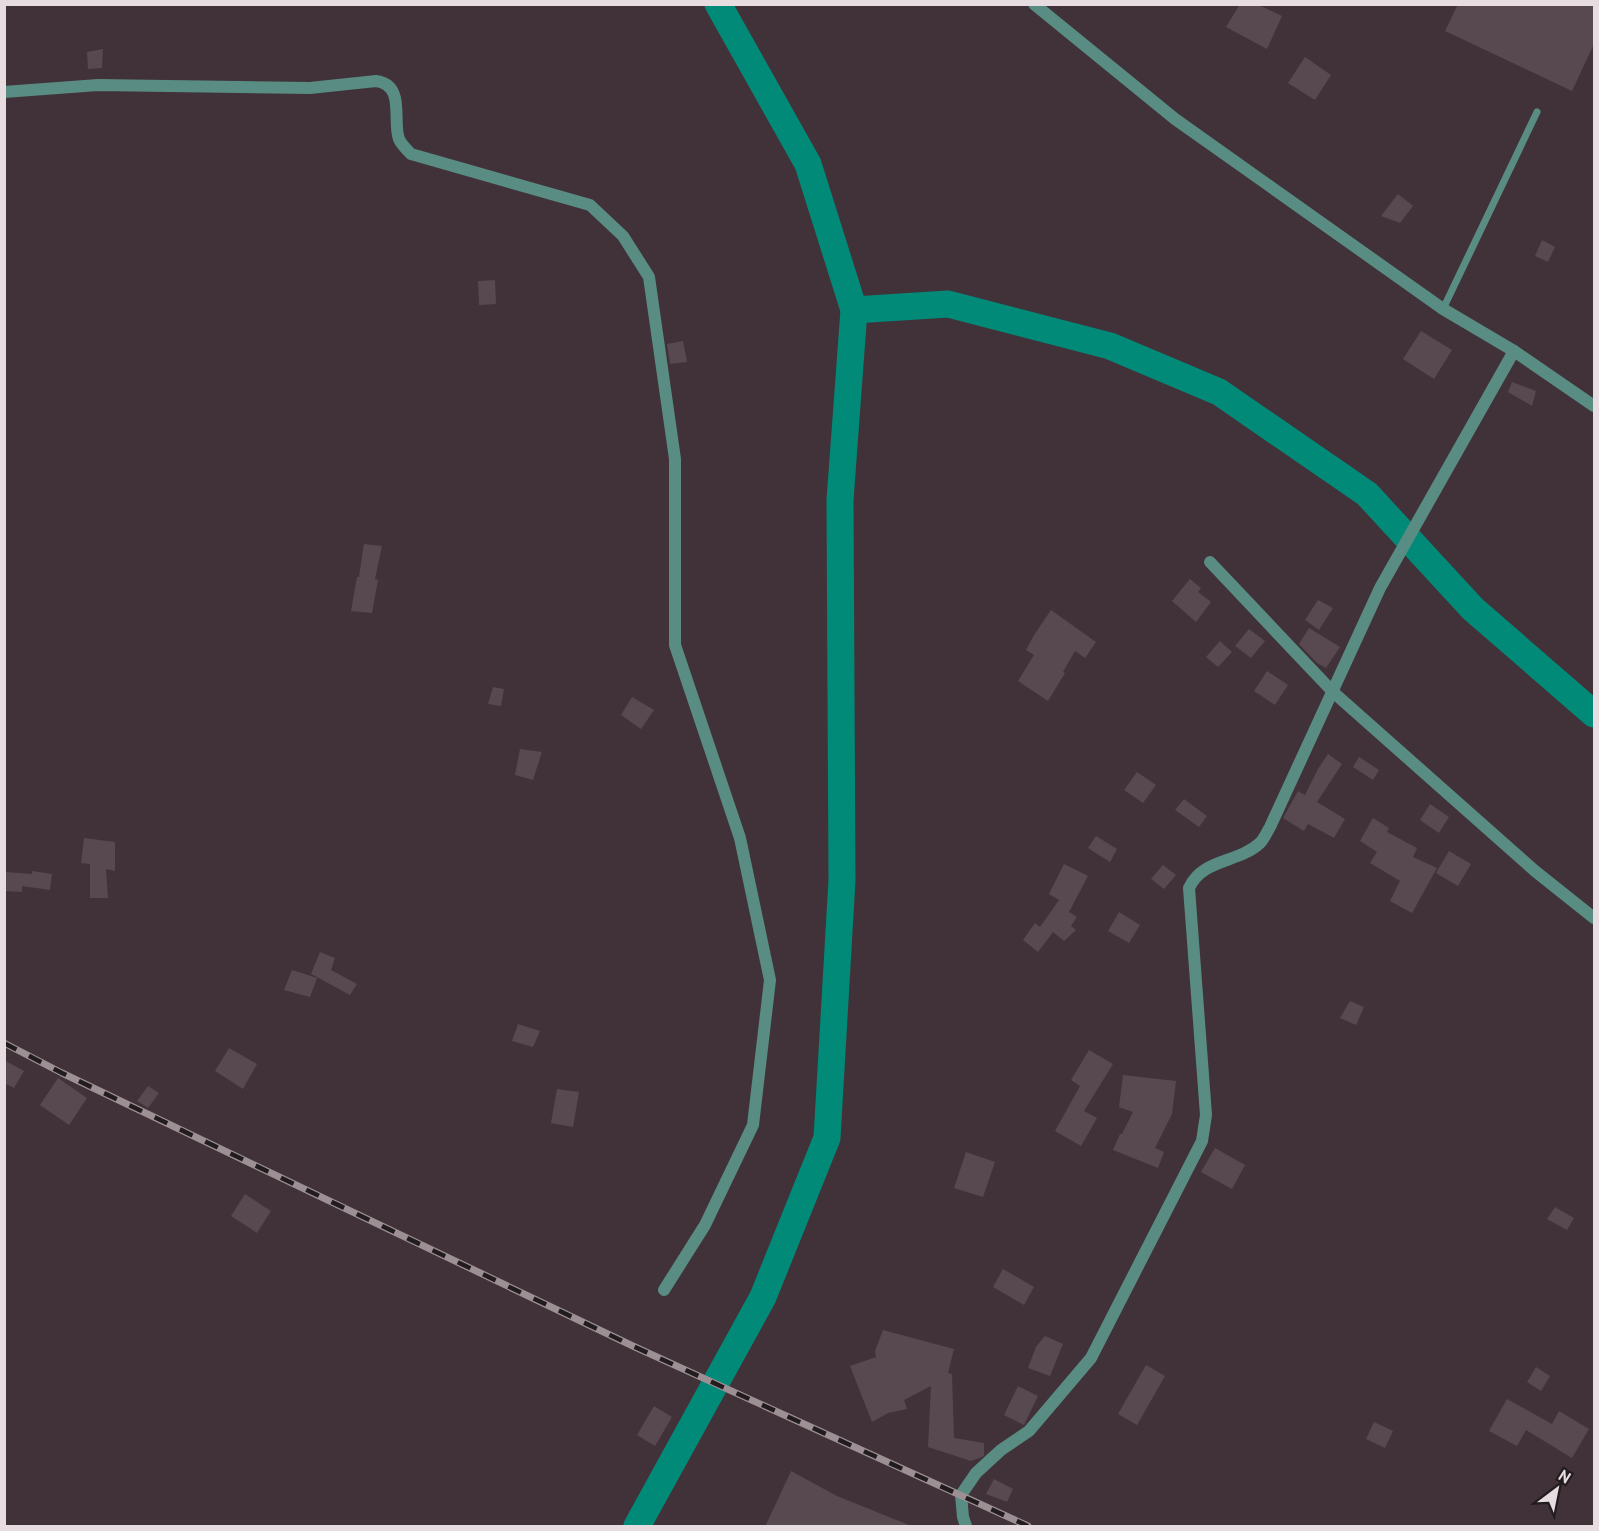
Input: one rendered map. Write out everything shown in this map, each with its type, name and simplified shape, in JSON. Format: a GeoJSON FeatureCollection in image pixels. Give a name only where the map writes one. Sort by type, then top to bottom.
{"type":"FeatureCollection","features":[{"type":"Feature","properties":{"kind":"street"},"geometry":{"type":"LineString","coordinates":[[1034,4],[1175,118],[1443,309],[1514,351],[1594,405]]}},
{"type":"Feature","properties":{"kind":"street"},"geometry":{"type":"LineString","coordinates":[[4,92],[98,85],[310,88],[385,82],[391,89],[396,103],[399,139],[411,154],[590,205],[623,236],[649,277],[675,459],[675,645],[740,838],[770,980],[753,1125],[705,1225],[664,1290]]}},
{"type":"Feature","properties":{"kind":"street"},"geometry":{"type":"LineString","coordinates":[[966,1527],[961,1495],[976,1473],[1001,1450],[1029,1431],[1091,1358],[1202,1141],[1206,1115],[1189,888],[1194,878],[1202,870],[1247,852],[1261,842],[1380,588],[1514,351]]}},
{"type":"Feature","properties":{"kind":"street"},"geometry":{"type":"LineString","coordinates":[[1210,562],[1333,692],[1535,871],[1594,918]]}},
{"type":"Feature","properties":{"kind":"lane"},"geometry":{"type":"LineString","coordinates":[[1443,309],[1537,112]]}},
{"type":"Feature","properties":{"kind":"building"},"geometry":{"type":"Polygon","coordinates":[[[1240,4],[1257,4],[1282,16],[1267,49],[1226,27],[1240,4]]]}},
{"type":"Feature","properties":{"kind":"building"},"geometry":{"type":"Polygon","coordinates":[[[1458,4],[1594,4],[1594,44],[1572,91],[1445,31],[1458,4]]]}},
{"type":"Feature","properties":{"kind":"building"},"geometry":{"type":"Polygon","coordinates":[[[103,49],[102,68],[88,69],[87,52],[103,49]]]}},
{"type":"Feature","properties":{"kind":"building"},"geometry":{"type":"Polygon","coordinates":[[[1305,57],[1331,75],[1315,100],[1288,83],[1305,57]]]}},
{"type":"Feature","properties":{"kind":"building"},"geometry":{"type":"Polygon","coordinates":[[[1398,194],[1413,206],[1400,223],[1381,216],[1398,194]]]}},
{"type":"Feature","properties":{"kind":"building"},"geometry":{"type":"Polygon","coordinates":[[[1542,240],[1555,247],[1548,262],[1535,256],[1542,240]]]}},
{"type":"Feature","properties":{"kind":"building"},"geometry":{"type":"Polygon","coordinates":[[[495,280],[496,304],[479,305],[478,281],[495,280]]]}},
{"type":"Feature","properties":{"kind":"building"},"geometry":{"type":"Polygon","coordinates":[[[1421,331],[1452,350],[1434,379],[1403,359],[1421,331]]]}},
{"type":"Feature","properties":{"kind":"building"},"geometry":{"type":"Polygon","coordinates":[[[683,341],[687,362],[670,364],[667,344],[683,341]]]}},
{"type":"Feature","properties":{"kind":"building"},"geometry":{"type":"Polygon","coordinates":[[[1512,382],[1536,391],[1532,406],[1508,392],[1512,382]]]}},
{"type":"Feature","properties":{"kind":"building"},"geometry":{"type":"Polygon","coordinates":[[[364,544],[382,546],[375,579],[378,580],[372,613],[351,611],[364,544]]]}},
{"type":"Feature","properties":{"kind":"building"},"geometry":{"type":"Polygon","coordinates":[[[1190,579],[1201,588],[1198,592],[1211,602],[1196,622],[1172,601],[1190,579]]]}},
{"type":"Feature","properties":{"kind":"building"},"geometry":{"type":"Polygon","coordinates":[[[1318,600],[1333,608],[1319,630],[1305,620],[1318,600]]]}},
{"type":"Feature","properties":{"kind":"building"},"geometry":{"type":"Polygon","coordinates":[[[1051,610],[1096,642],[1085,658],[1075,651],[1048,701],[1018,681],[1034,655],[1026,650],[1051,610]]]}},
{"type":"Feature","properties":{"kind":"building"},"geometry":{"type":"Polygon","coordinates":[[[1309,628],[1340,647],[1326,668],[1317,663],[1299,644],[1309,628]]]}},
{"type":"Feature","properties":{"kind":"building"},"geometry":{"type":"Polygon","coordinates":[[[1249,629],[1265,641],[1251,658],[1235,646],[1249,629]]]}},
{"type":"Feature","properties":{"kind":"building"},"geometry":{"type":"Polygon","coordinates":[[[1220,641],[1232,652],[1218,667],[1206,657],[1220,641]]]}},
{"type":"Feature","properties":{"kind":"building"},"geometry":{"type":"Polygon","coordinates":[[[1267,671],[1288,685],[1275,705],[1254,691],[1267,671]]]}},
{"type":"Feature","properties":{"kind":"building"},"geometry":{"type":"Polygon","coordinates":[[[493,687],[504,689],[501,706],[488,704],[493,687]]]}},
{"type":"Feature","properties":{"kind":"building"},"geometry":{"type":"Polygon","coordinates":[[[632,697],[654,710],[641,729],[621,715],[632,697]]]}},
{"type":"Feature","properties":{"kind":"building"},"geometry":{"type":"Polygon","coordinates":[[[520,749],[542,752],[533,780],[515,775],[520,749]]]}},
{"type":"Feature","properties":{"kind":"building"},"geometry":{"type":"Polygon","coordinates":[[[1328,754],[1342,764],[1317,802],[1345,819],[1334,838],[1308,824],[1304,831],[1283,818],[1298,791],[1305,795],[1328,754]]]}},
{"type":"Feature","properties":{"kind":"building"},"geometry":{"type":"Polygon","coordinates":[[[1359,757],[1379,770],[1373,780],[1353,767],[1359,757]]]}},
{"type":"Feature","properties":{"kind":"building"},"geometry":{"type":"Polygon","coordinates":[[[1137,772],[1156,785],[1143,803],[1124,790],[1137,772]]]}},
{"type":"Feature","properties":{"kind":"building"},"geometry":{"type":"Polygon","coordinates":[[[1184,799],[1207,816],[1199,827],[1175,810],[1184,799]]]}},
{"type":"Feature","properties":{"kind":"building"},"geometry":{"type":"Polygon","coordinates":[[[1430,804],[1449,817],[1439,833],[1420,820],[1430,804]]]}},
{"type":"Feature","properties":{"kind":"building"},"geometry":{"type":"Polygon","coordinates":[[[1373,818],[1389,828],[1387,832],[1417,848],[1413,857],[1437,868],[1412,913],[1390,901],[1400,881],[1370,863],[1377,852],[1360,841],[1373,818]]]}},
{"type":"Feature","properties":{"kind":"building"},"geometry":{"type":"Polygon","coordinates":[[[1096,836],[1117,849],[1110,862],[1088,848],[1096,836]]]}},
{"type":"Feature","properties":{"kind":"building"},"geometry":{"type":"Polygon","coordinates":[[[84,838],[115,842],[115,871],[106,869],[108,898],[90,898],[90,864],[81,863],[84,838]]]}},
{"type":"Feature","properties":{"kind":"building"},"geometry":{"type":"Polygon","coordinates":[[[1449,851],[1471,864],[1458,886],[1436,873],[1449,851]]]}},
{"type":"Feature","properties":{"kind":"building"},"geometry":{"type":"Polygon","coordinates":[[[1064,864],[1088,876],[1069,912],[1077,917],[1071,926],[1076,930],[1064,941],[1053,932],[1038,952],[1023,940],[1035,923],[1040,927],[1059,900],[1049,894],[1064,864]]]}},
{"type":"Feature","properties":{"kind":"building"},"geometry":{"type":"Polygon","coordinates":[[[1163,865],[1176,875],[1164,889],[1151,879],[1163,865]]]}},
{"type":"Feature","properties":{"kind":"building"},"geometry":{"type":"Polygon","coordinates":[[[32,871],[52,874],[50,890],[22,886],[22,892],[4,891],[5,872],[32,874],[32,871]]]}},
{"type":"Feature","properties":{"kind":"building"},"geometry":{"type":"Polygon","coordinates":[[[1119,912],[1140,925],[1129,943],[1108,931],[1119,912]]]}},
{"type":"Feature","properties":{"kind":"building"},"geometry":{"type":"Polygon","coordinates":[[[320,952],[335,958],[331,970],[357,984],[350,995],[311,974],[320,952]]]}},
{"type":"Feature","properties":{"kind":"building"},"geometry":{"type":"Polygon","coordinates":[[[292,970],[317,978],[310,997],[284,990],[292,970]]]}},
{"type":"Feature","properties":{"kind":"building"},"geometry":{"type":"Polygon","coordinates":[[[1350,1001],[1364,1007],[1356,1025],[1340,1018],[1350,1001]]]}},
{"type":"Feature","properties":{"kind":"building"},"geometry":{"type":"Polygon","coordinates":[[[518,1024],[540,1031],[533,1047],[512,1041],[518,1024]]]}},
{"type":"Feature","properties":{"kind":"building"},"geometry":{"type":"Polygon","coordinates":[[[229,1048],[257,1064],[243,1089],[215,1071],[229,1048]]]}},
{"type":"Feature","properties":{"kind":"building"},"geometry":{"type":"Polygon","coordinates":[[[1089,1050],[1113,1064],[1084,1111],[1097,1118],[1081,1146],[1055,1131],[1080,1086],[1071,1080],[1089,1050]]]}},
{"type":"Feature","properties":{"kind":"building"},"geometry":{"type":"Polygon","coordinates":[[[4,1060],[24,1071],[14,1088],[4,1083],[4,1060]]]}},
{"type":"Feature","properties":{"kind":"building"},"geometry":{"type":"Polygon","coordinates":[[[1123,1075],[1176,1081],[1172,1114],[1155,1148],[1164,1152],[1158,1168],[1113,1150],[1133,1112],[1119,1107],[1123,1075]]]}},
{"type":"Feature","properties":{"kind":"building"},"geometry":{"type":"Polygon","coordinates":[[[58,1078],[87,1098],[69,1125],[40,1105],[58,1078]]]}},
{"type":"Feature","properties":{"kind":"building"},"geometry":{"type":"Polygon","coordinates":[[[148,1086],[159,1093],[148,1108],[137,1101],[148,1086]]]}},
{"type":"Feature","properties":{"kind":"building"},"geometry":{"type":"Polygon","coordinates":[[[557,1089],[579,1092],[573,1127],[551,1123],[557,1089]]]}},
{"type":"Feature","properties":{"kind":"building"},"geometry":{"type":"Polygon","coordinates":[[[1215,1148],[1245,1165],[1232,1189],[1201,1172],[1215,1148]]]}},
{"type":"Feature","properties":{"kind":"building"},"geometry":{"type":"Polygon","coordinates":[[[966,1152],[995,1162],[983,1197],[954,1188],[966,1152]]]}},
{"type":"Feature","properties":{"kind":"building"},"geometry":{"type":"Polygon","coordinates":[[[245,1194],[271,1211],[257,1233],[231,1216],[245,1194]]]}},
{"type":"Feature","properties":{"kind":"building"},"geometry":{"type":"Polygon","coordinates":[[[1555,1207],[1574,1218],[1567,1230],[1547,1219],[1555,1207]]]}},
{"type":"Feature","properties":{"kind":"building"},"geometry":{"type":"Polygon","coordinates":[[[1003,1269],[1034,1287],[1024,1305],[993,1287],[1003,1269]]]}},
{"type":"Feature","properties":{"kind":"building"},"geometry":{"type":"Polygon","coordinates":[[[883,1330],[954,1349],[948,1373],[952,1374],[954,1438],[984,1443],[982,1457],[971,1461],[928,1447],[931,1386],[904,1400],[907,1409],[888,1413],[872,1422],[850,1366],[876,1357],[875,1351],[883,1330]]]}},
{"type":"Feature","properties":{"kind":"building"},"geometry":{"type":"Polygon","coordinates":[[[1045,1336],[1063,1344],[1050,1376],[1028,1368],[1036,1347],[1045,1336]]]}},
{"type":"Feature","properties":{"kind":"building"},"geometry":{"type":"Polygon","coordinates":[[[1146,1365],[1165,1376],[1137,1425],[1118,1414],[1146,1365]]]}},
{"type":"Feature","properties":{"kind":"building"},"geometry":{"type":"Polygon","coordinates":[[[1536,1367],[1550,1376],[1541,1391],[1527,1382],[1536,1367]]]}},
{"type":"Feature","properties":{"kind":"building"},"geometry":{"type":"Polygon","coordinates":[[[1018,1386],[1038,1396],[1024,1425],[1004,1415],[1018,1386]]]}},
{"type":"Feature","properties":{"kind":"building"},"geometry":{"type":"Polygon","coordinates":[[[1507,1399],[1552,1424],[1559,1411],[1589,1429],[1572,1458],[1526,1430],[1517,1446],[1489,1431],[1507,1399]]]}},
{"type":"Feature","properties":{"kind":"building"},"geometry":{"type":"Polygon","coordinates":[[[654,1406],[672,1417],[655,1446],[637,1435],[654,1406]]]}},
{"type":"Feature","properties":{"kind":"building"},"geometry":{"type":"Polygon","coordinates":[[[1374,1422],[1393,1431],[1385,1448],[1366,1439],[1374,1422]]]}},
{"type":"Feature","properties":{"kind":"building"},"geometry":{"type":"Polygon","coordinates":[[[791,1471],[837,1496],[914,1527],[765,1527],[791,1471]]]}},
{"type":"Feature","properties":{"kind":"building"},"geometry":{"type":"Polygon","coordinates":[[[994,1479],[1013,1489],[1007,1502],[986,1494],[994,1479]]]}},
{"type":"Feature","properties":{"kind":"waterway"},"geometry":{"type":"LineString","coordinates":[[637,1526],[763,1297],[827,1138],[842,880],[840,500],[854,310],[808,164],[718,4]]}},
{"type":"Feature","properties":{"kind":"waterway"},"geometry":{"type":"LineString","coordinates":[[854,310],[948,304],[1110,346],[1219,392],[1367,494],[1473,609],[1594,714]]}},
{"type":"Feature","properties":{"kind":"railway"},"geometry":{"type":"LineString","coordinates":[[4,1043],[62,1073],[635,1347],[1028,1526]]}}]}
